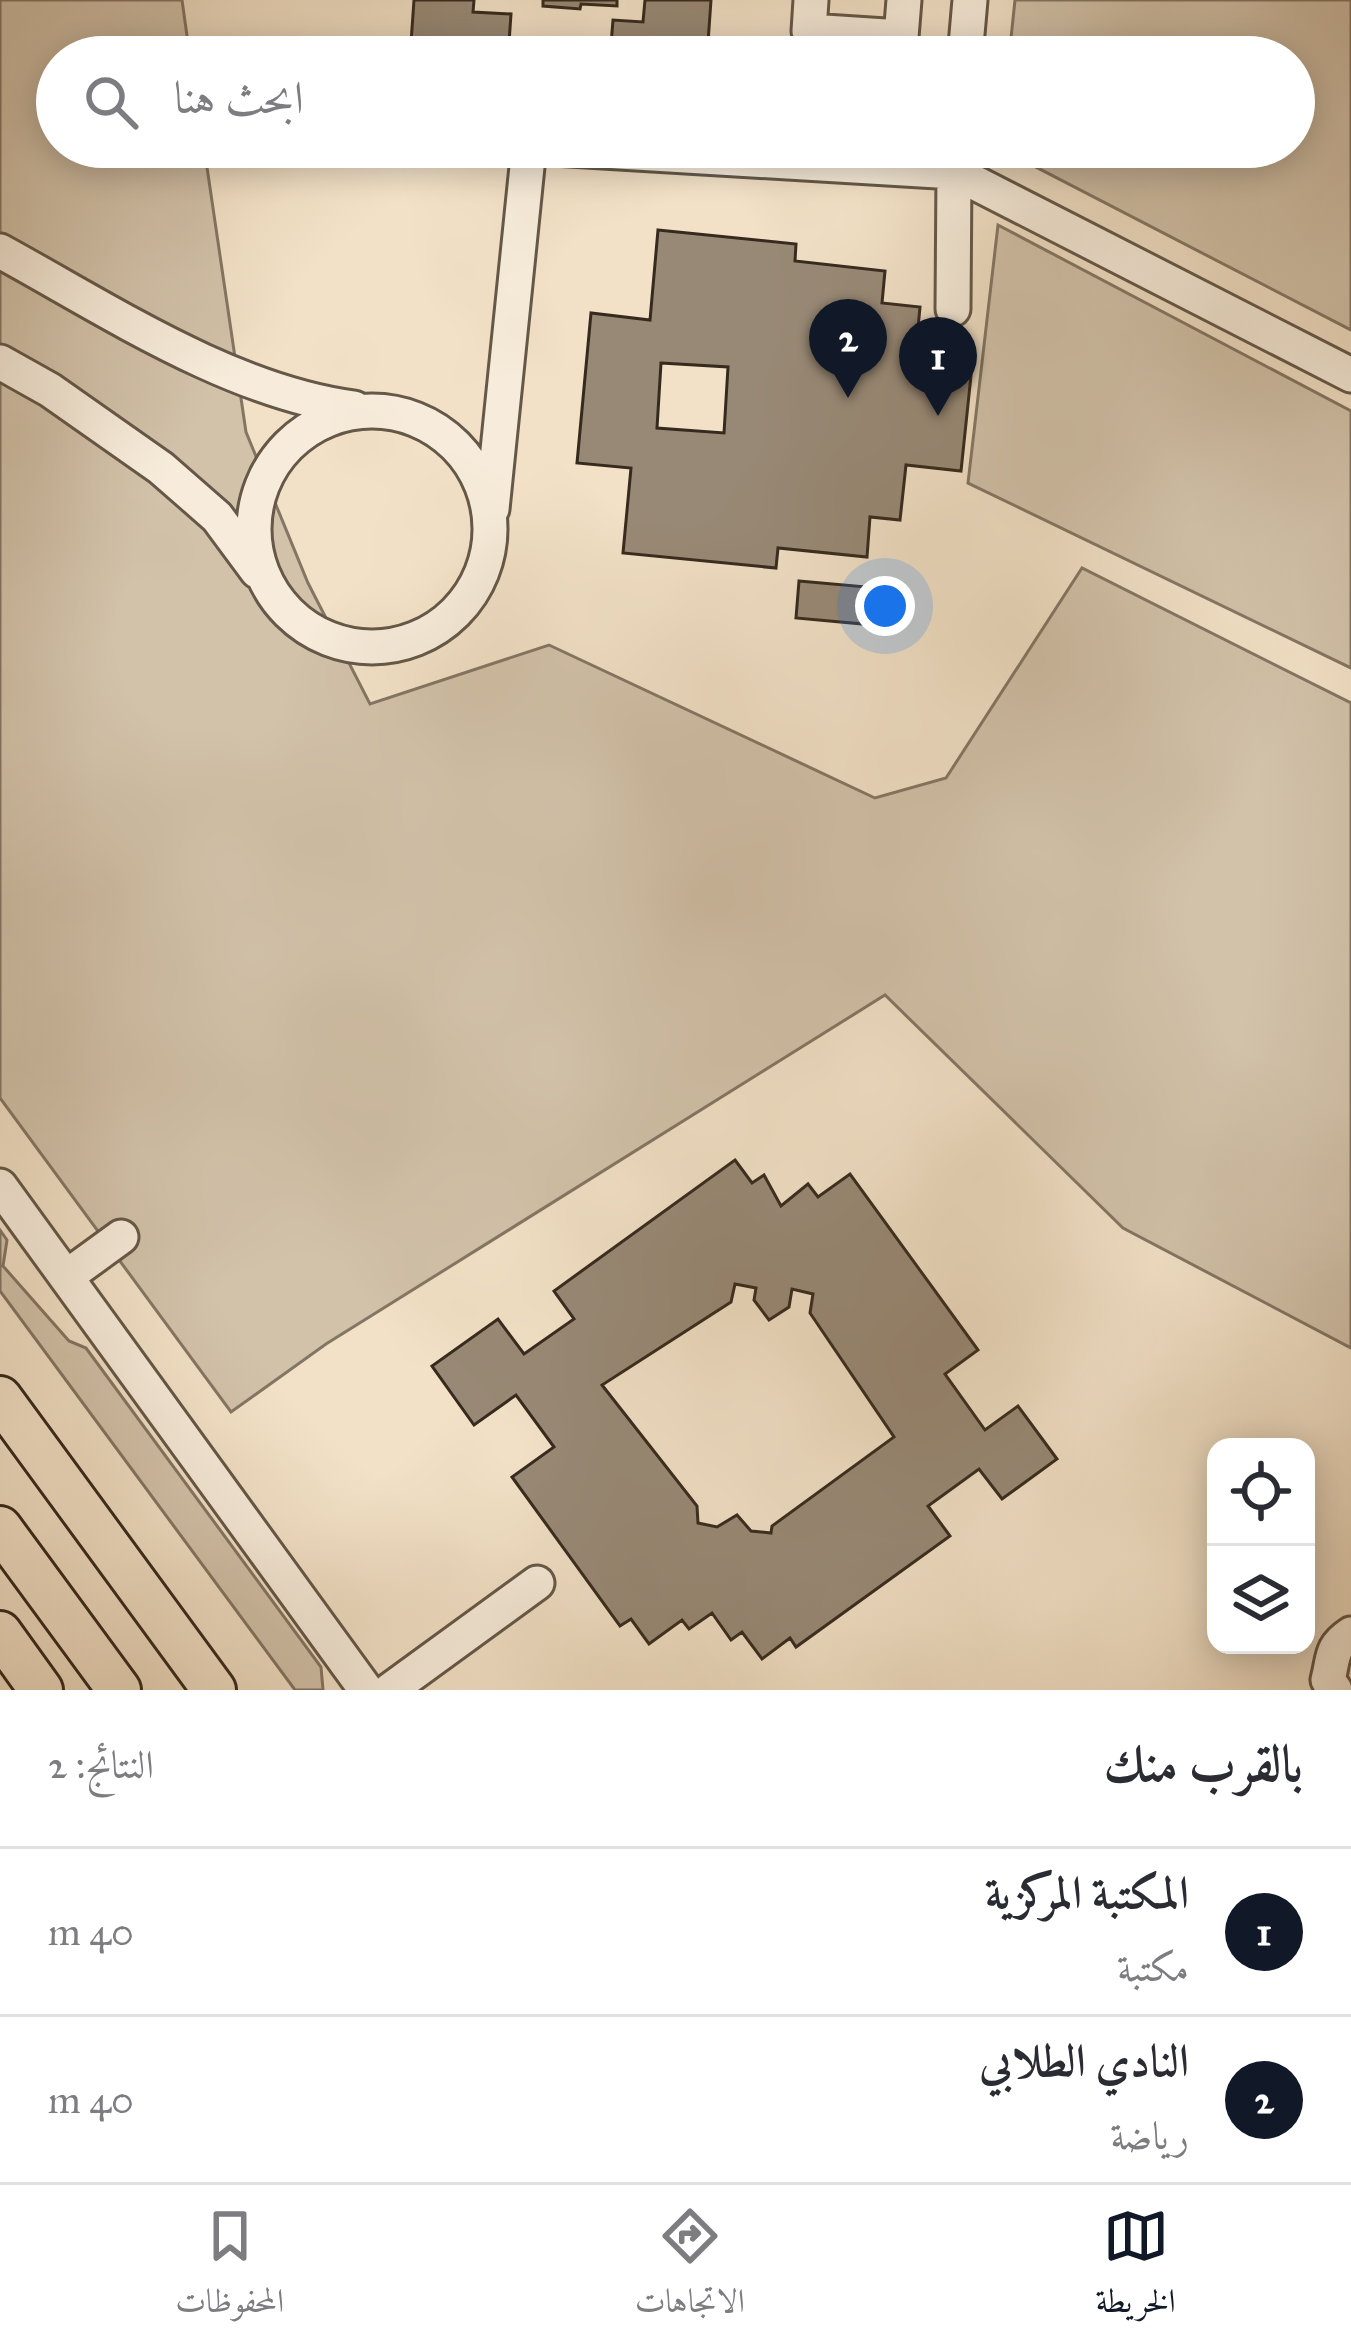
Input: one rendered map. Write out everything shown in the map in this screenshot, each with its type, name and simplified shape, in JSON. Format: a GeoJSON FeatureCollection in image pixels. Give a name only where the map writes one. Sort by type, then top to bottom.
{"type":"FeatureCollection","features":[{"type":"Feature","properties":{"kind":"main road"},"geometry":{"type":"LineString","coordinates":[[0,1398],[214,1690]]}},
{"type":"Feature","properties":{"kind":"main road"},"geometry":{"type":"LineString","coordinates":[[0,1528],[119,1690]]}},
{"type":"Feature","properties":{"kind":"main road"},"geometry":{"type":"LineString","coordinates":[[0,1633],[41,1690]]}},
{"type":"Feature","properties":{"kind":"lane"},"geometry":{"type":"LineString","coordinates":[[811,0],[809,31],[886,36]]}},
{"type":"Feature","properties":{"kind":"lane"},"geometry":{"type":"LineString","coordinates":[[901,36],[904,0]]}},
{"type":"Feature","properties":{"kind":"lane"},"geometry":{"type":"LineString","coordinates":[[966,36],[970,0]]}},
{"type":"Feature","properties":{"kind":"lane"},"geometry":{"type":"LineString","coordinates":[[0,362],[50,390],[161,468],[217,517],[294,619],[328,639],[366,648],[405,644],[441,626],[469,598],[486,563],[531,168]]}},
{"type":"Feature","properties":{"kind":"lane"},"geometry":{"type":"LineString","coordinates":[[952,309],[955,168]]}},
{"type":"Feature","properties":{"kind":"lane"},"geometry":{"type":"LineString","coordinates":[[970,168],[1351,375]]}},
{"type":"Feature","properties":{"kind":"lane"},"geometry":{"type":"LineString","coordinates":[[0,251],[191,355],[271,389],[330,405],[398,414],[434,428],[463,454],[482,487],[491,524]]}},
{"type":"Feature","properties":{"kind":"lane"},"geometry":{"type":"LineString","coordinates":[[269,588],[255,551],[254,512],[267,474],[290,443],[322,422],[359,412],[398,414]]}},
{"type":"Feature","properties":{"kind":"lane"},"geometry":{"type":"LineString","coordinates":[[0,1186],[366,1690]]}},
{"type":"Feature","properties":{"kind":"lane"},"geometry":{"type":"LineString","coordinates":[[66,1277],[121,1237]]}},
{"type":"Feature","properties":{"kind":"lane"},"geometry":{"type":"LineString","coordinates":[[390,1690],[536,1582]]}},
{"type":"Feature","properties":{"kind":"lane"},"geometry":{"type":"LineString","coordinates":[[1335,1690],[1328,1680],[1332,1658],[1336,1644],[1351,1634]]}},
{"type":"Feature","properties":{"kind":"shaded area"},"geometry":{"type":"Polygon","coordinates":[[[0,0],[182,0],[187,36],[36,36],[36,168],[207,168],[246,432],[308,583],[370,704],[549,645],[875,798],[946,778],[1082,568],[1351,703],[1351,1348],[1123,1228],[885,995],[326,1344],[231,1412],[0,1098],[0,0]]]}},
{"type":"Feature","properties":{"kind":"shaded area"},"geometry":{"type":"Polygon","coordinates":[[[1015,0],[1351,0],[1351,330],[1038,168],[1315,168],[1315,36],[1011,36],[1015,0]]]}},
{"type":"Feature","properties":{"kind":"shaded area"},"geometry":{"type":"Polygon","coordinates":[[[998,225],[1351,411],[1351,668],[968,483],[998,225]]]}},
{"type":"Feature","properties":{"kind":"shaded area"},"geometry":{"type":"Polygon","coordinates":[[[0,1230],[7,1240],[3,1266],[69,1341],[86,1348],[321,1667],[323,1690],[295,1690],[0,1291],[0,1230]]]}},
{"type":"Feature","properties":{"kind":"building"},"geometry":{"type":"Polygon","coordinates":[[[414,0],[474,0],[473,12],[511,14],[509,36],[411,36],[414,0]]]}},
{"type":"Feature","properties":{"kind":"building"},"geometry":{"type":"Polygon","coordinates":[[[543,0],[617,0],[617,6],[543,6],[543,0]]]}},
{"type":"Feature","properties":{"kind":"building"},"geometry":{"type":"Polygon","coordinates":[[[645,0],[711,0],[708,36],[612,36],[613,20],[643,22],[645,0]]]}},
{"type":"Feature","properties":{"kind":"building"},"geometry":{"type":"Polygon","coordinates":[[[658,230],[796,244],[795,261],[885,271],[882,303],[920,307],[915,360],[972,366],[961,471],[906,465],[900,520],[870,517],[867,557],[778,548],[776,568],[623,553],[631,468],[577,463],[591,313],[650,320],[658,230]],[[661,363],[657,428],[724,433],[728,367],[661,363]]]}},
{"type":"Feature","properties":{"kind":"building"},"geometry":{"type":"Polygon","coordinates":[[[799,581],[867,587],[863,624],[796,618],[799,581]]]}},
{"type":"Feature","properties":{"kind":"building"},"geometry":{"type":"Polygon","coordinates":[[[735,1160],[752,1183],[764,1175],[781,1206],[808,1184],[818,1197],[850,1174],[978,1350],[945,1374],[985,1430],[1018,1406],[1057,1459],[1002,1499],[979,1469],[928,1506],[950,1536],[796,1647],[790,1638],[762,1659],[742,1632],[731,1640],[712,1613],[689,1629],[682,1620],[649,1644],[631,1619],[620,1626],[512,1477],[554,1447],[516,1395],[474,1425],[432,1366],[498,1319],[524,1354],[574,1319],[554,1291],[735,1160]],[[735,1284],[731,1302],[602,1385],[697,1506],[698,1523],[717,1527],[737,1515],[751,1531],[771,1533],[772,1526],[894,1437],[810,1313],[813,1294],[792,1289],[789,1307],[769,1320],[754,1300],[756,1288],[735,1284]]]}},
{"type":"Feature","properties":{"kind":"place","name":"النادي الطلابي"},"geometry":{"type":"Point","coordinates":[848,398]}},
{"type":"Feature","properties":{"kind":"place","name":"المكتبة المركزية"},"geometry":{"type":"Point","coordinates":[938,416]}}]}
